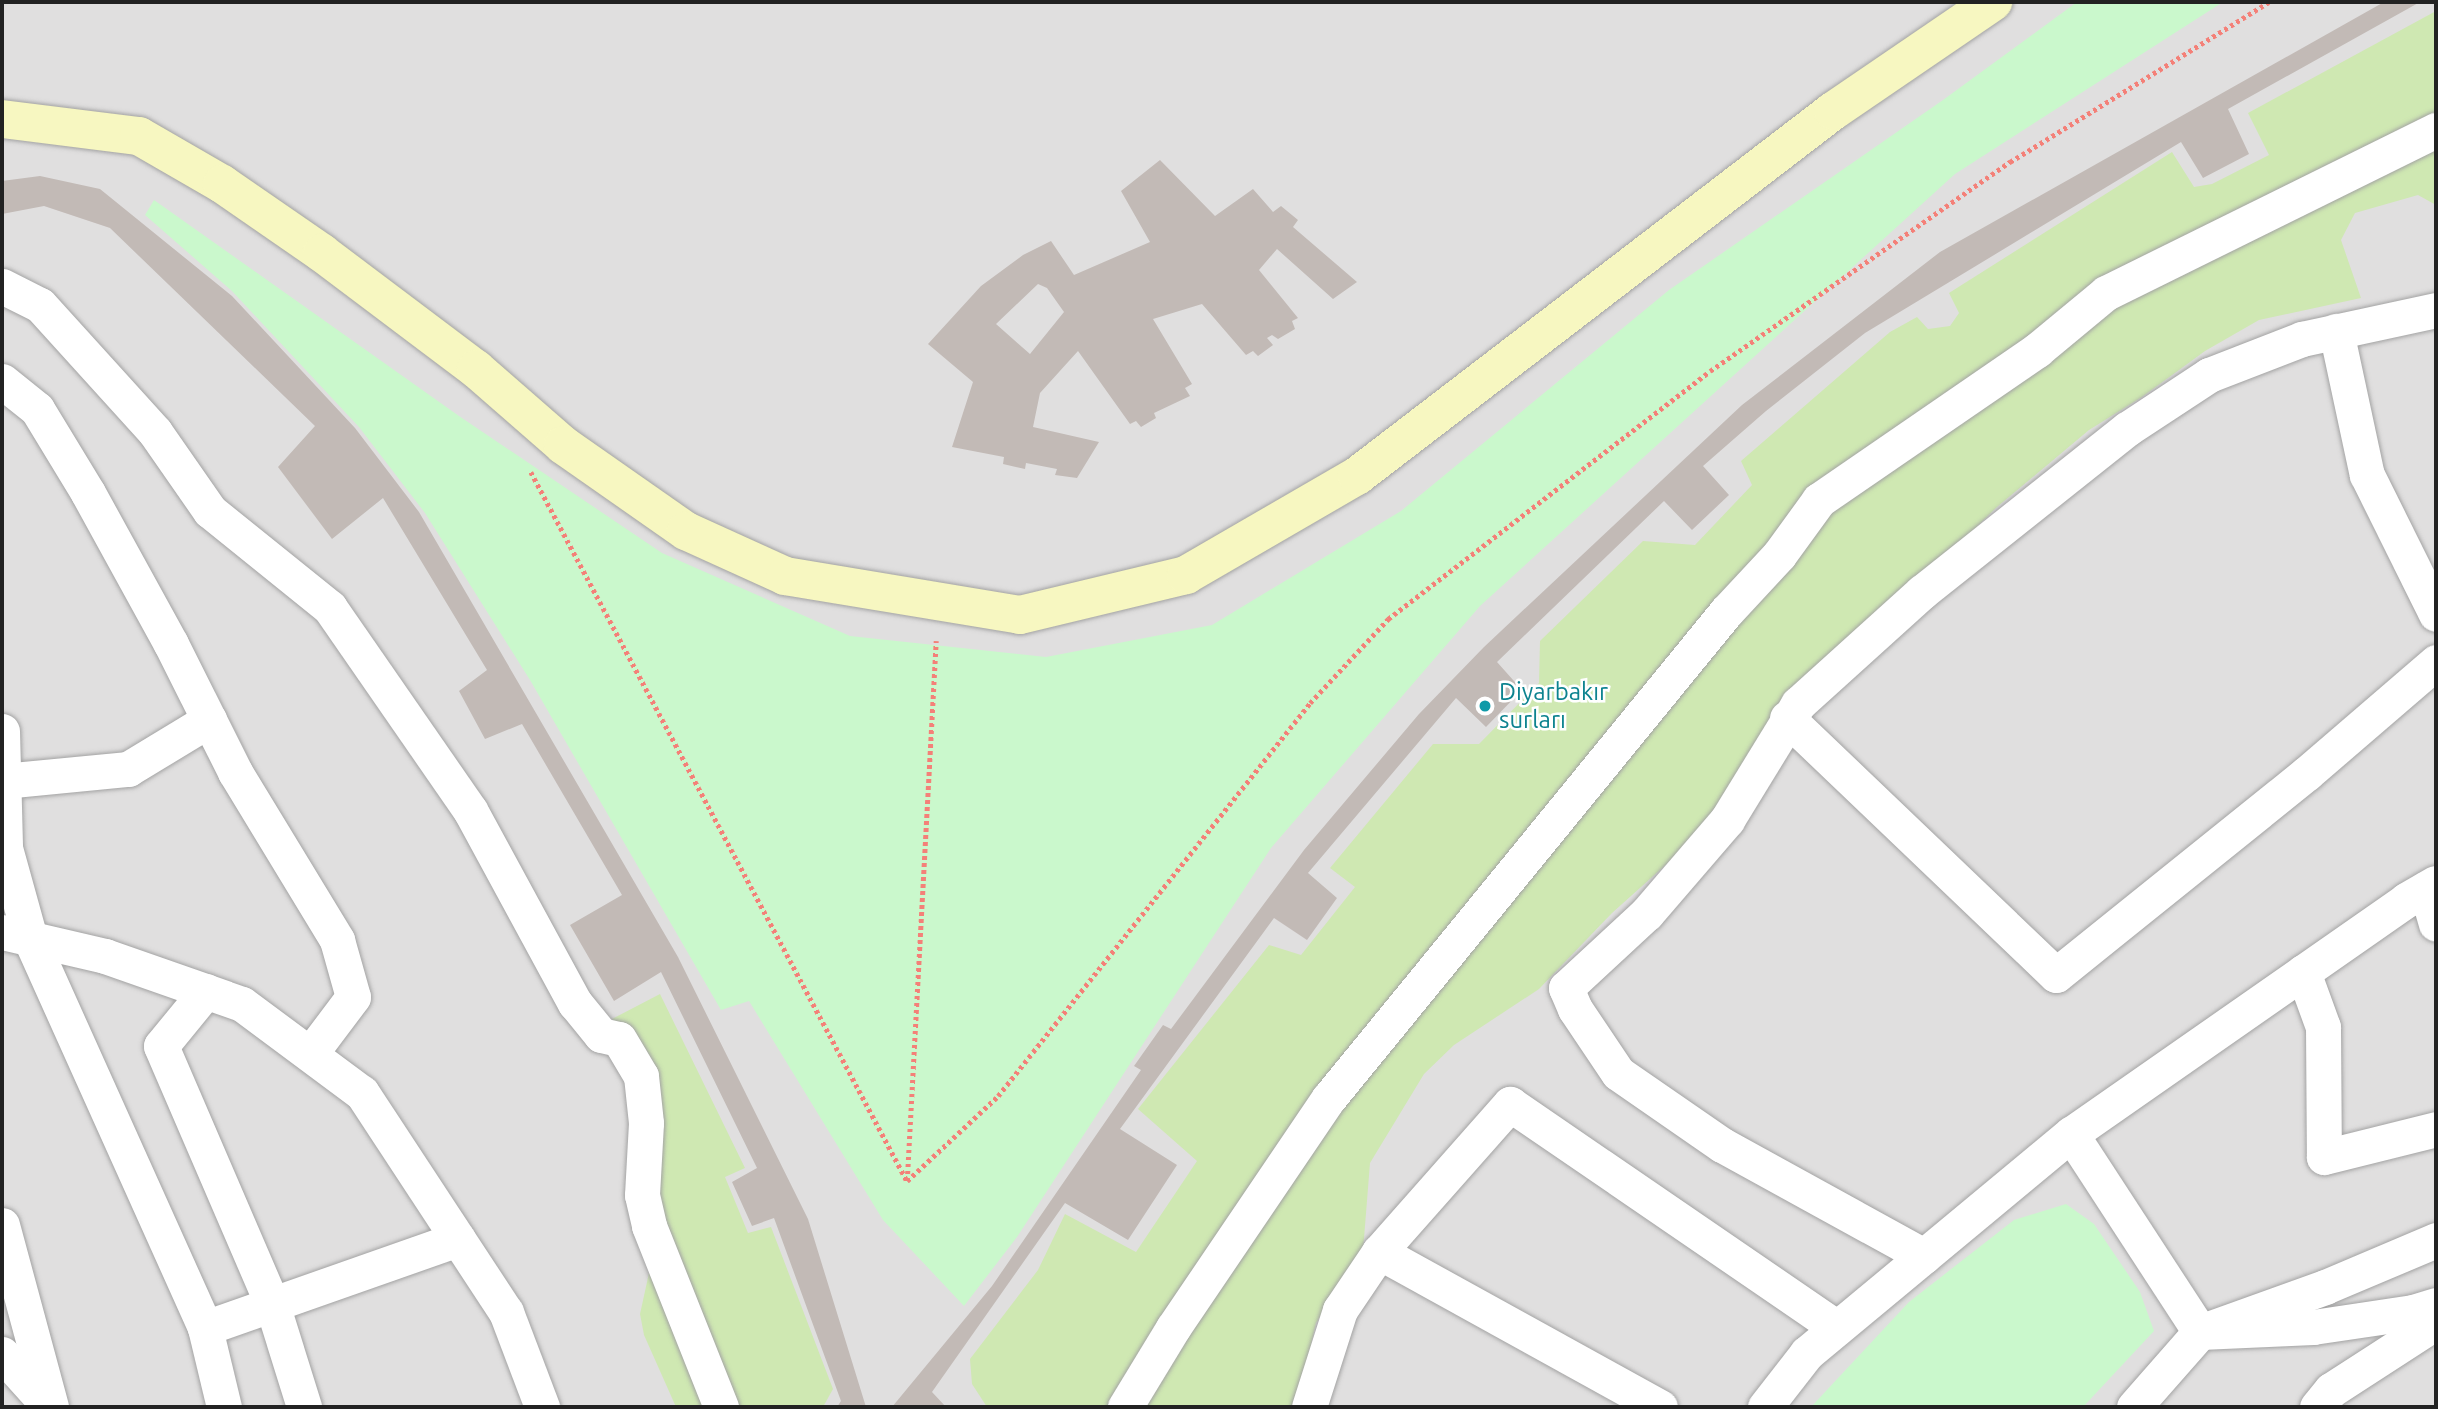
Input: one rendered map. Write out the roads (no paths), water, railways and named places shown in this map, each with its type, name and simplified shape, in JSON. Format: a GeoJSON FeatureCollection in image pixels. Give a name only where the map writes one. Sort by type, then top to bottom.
{"type":"FeatureCollection","features":[{"type":"Feature","properties":{"kind":"street"},"geometry":{"type":"LineString","coordinates":[[2,119],[139,136],[222,184],[333,261],[476,369],[563,445],[686,531],[785,576],[1020,615],[1186,575],[1357,477],[1811,128],[1993,2]]}},
{"type":"Feature","properties":{"kind":"street"},"geometry":{"type":"LineString","coordinates":[[1125,1407],[1180,1317],[1329,1098],[1726,612],[1779,555],[1819,500],[2037,350],[2106,293],[2436,130]]}},
{"type":"Feature","properties":{"kind":"street"},"geometry":{"type":"LineString","coordinates":[[2,286],[40,305],[155,432],[209,511],[330,608],[470,810],[575,1003],[601,1035],[619,1039],[641,1076],[646,1123],[642,1195],[649,1226],[721,1407]]}},
{"type":"Feature","properties":{"kind":"street"},"geometry":{"type":"LineString","coordinates":[[1924,1256],[1722,1145],[1618,1073],[1574,1009],[1566,988],[1647,913],[1727,820],[1798,704],[1922,592],[2127,429],[2209,375],[2302,339],[2436,310]]}},
{"type":"Feature","properties":{"kind":"street"},"geometry":{"type":"LineString","coordinates":[[2336,331],[2367,475],[2436,614]]}},
{"type":"Feature","properties":{"kind":"street"},"geometry":{"type":"LineString","coordinates":[[2,381],[37,409],[88,493],[235,772],[337,940],[353,997],[310,1054]]}},
{"type":"Feature","properties":{"kind":"street"},"geometry":{"type":"LineString","coordinates":[[1787,718],[2056,975],[2306,773],[2436,662]]}},
{"type":"Feature","properties":{"kind":"street"},"geometry":{"type":"LineString","coordinates":[[3,781],[128,769],[209,720]]}},
{"type":"Feature","properties":{"kind":"street"},"geometry":{"type":"LineString","coordinates":[[2,731],[5,848],[16,935],[205,1328],[224,1407]]}},
{"type":"Feature","properties":{"kind":"street"},"geometry":{"type":"LineString","coordinates":[[1765,1407],[1807,1353],[2071,1134],[2431,886],[2436,924]]}},
{"type":"Feature","properties":{"kind":"street"},"geometry":{"type":"LineString","coordinates":[[16,935],[105,956],[242,1004],[362,1093],[506,1312],[542,1407]]}},
{"type":"Feature","properties":{"kind":"street"},"geometry":{"type":"LineString","coordinates":[[2303,972],[2323,1027],[2324,1157],[2436,1129]]}},
{"type":"Feature","properties":{"kind":"street"},"geometry":{"type":"LineString","coordinates":[[206,991],[161,1046],[272,1304],[304,1407]]}},
{"type":"Feature","properties":{"kind":"street"},"geometry":{"type":"LineString","coordinates":[[1321,1402],[1340,1311],[1379,1252],[1510,1104],[1837,1328]]}},
{"type":"Feature","properties":{"kind":"street"},"geometry":{"type":"LineString","coordinates":[[2071,1134],[2200,1332]]}},
{"type":"Feature","properties":{"kind":"street"},"geometry":{"type":"LineString","coordinates":[[2,1225],[50,1407]]}},
{"type":"Feature","properties":{"kind":"street"},"geometry":{"type":"LineString","coordinates":[[205,1328],[458,1239]]}},
{"type":"Feature","properties":{"kind":"street"},"geometry":{"type":"LineString","coordinates":[[2134,1407],[2200,1332],[2325,1287],[2436,1240]]}},
{"type":"Feature","properties":{"kind":"street"},"geometry":{"type":"LineString","coordinates":[[1379,1252],[1660,1407]]}},
{"type":"Feature","properties":{"kind":"street"},"geometry":{"type":"LineString","coordinates":[[2200,1332],[2314,1326],[2413,1312],[2436,1305]]}},
{"type":"Feature","properties":{"kind":"street"},"geometry":{"type":"LineString","coordinates":[[2317,1407],[2331,1390],[2436,1322]]}},
{"type":"Feature","properties":{"kind":"street"},"geometry":{"type":"LineString","coordinates":[[2,1354],[50,1407]]}},
{"type":"Feature","properties":{"kind":"place","name":"Diyarbakır surları"},"geometry":{"type":"Point","coordinates":[1485,706]}}]}
